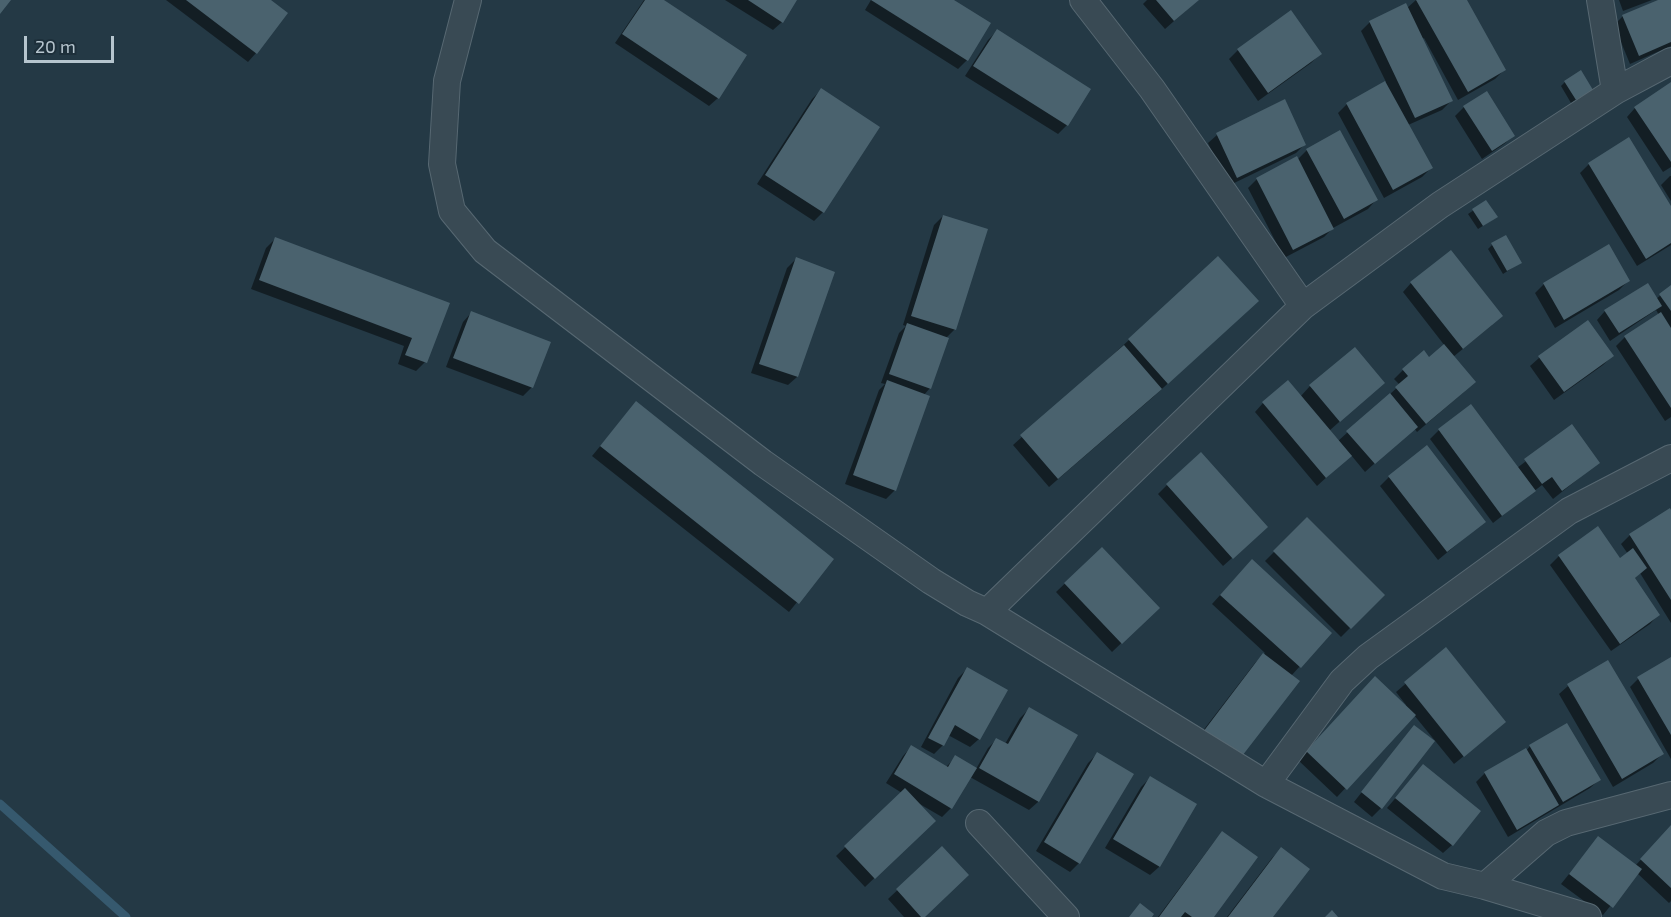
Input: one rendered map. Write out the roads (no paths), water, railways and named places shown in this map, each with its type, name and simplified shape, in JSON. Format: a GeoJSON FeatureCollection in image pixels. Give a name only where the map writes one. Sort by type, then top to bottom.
{"type":"FeatureCollection","features":[{"type":"Feature","properties":{"kind":"street"},"geometry":{"type":"LineString","coordinates":[[468,0],[447,81],[442,164],[452,211],[485,251],[763,463],[931,581],[967,603],[987,612],[1266,784],[1443,876],[1485,886],[1588,917]]}},
{"type":"Feature","properties":{"kind":"street"},"geometry":{"type":"LineString","coordinates":[[1083,0],[1152,89],[1303,306]]}},
{"type":"Feature","properties":{"kind":"street"},"geometry":{"type":"LineString","coordinates":[[1600,0],[1615,91]]}},
{"type":"Feature","properties":{"kind":"street"},"geometry":{"type":"LineString","coordinates":[[987,612],[1303,306],[1440,205],[1615,91],[1671,61]]}},
{"type":"Feature","properties":{"kind":"street"},"geometry":{"type":"LineString","coordinates":[[1266,784],[1342,681],[1368,657],[1569,511],[1671,458]]}},
{"type":"Feature","properties":{"kind":"street"},"geometry":{"type":"LineString","coordinates":[[1485,886],[1546,833],[1566,823],[1671,795]]}},
{"type":"Feature","properties":{"kind":"street"},"geometry":{"type":"LineString","coordinates":[[979,823],[1066,917]]}},
{"type":"Feature","properties":{"kind":"waterway"},"geometry":{"type":"LineString","coordinates":[[0,804],[126,917]]}}]}
